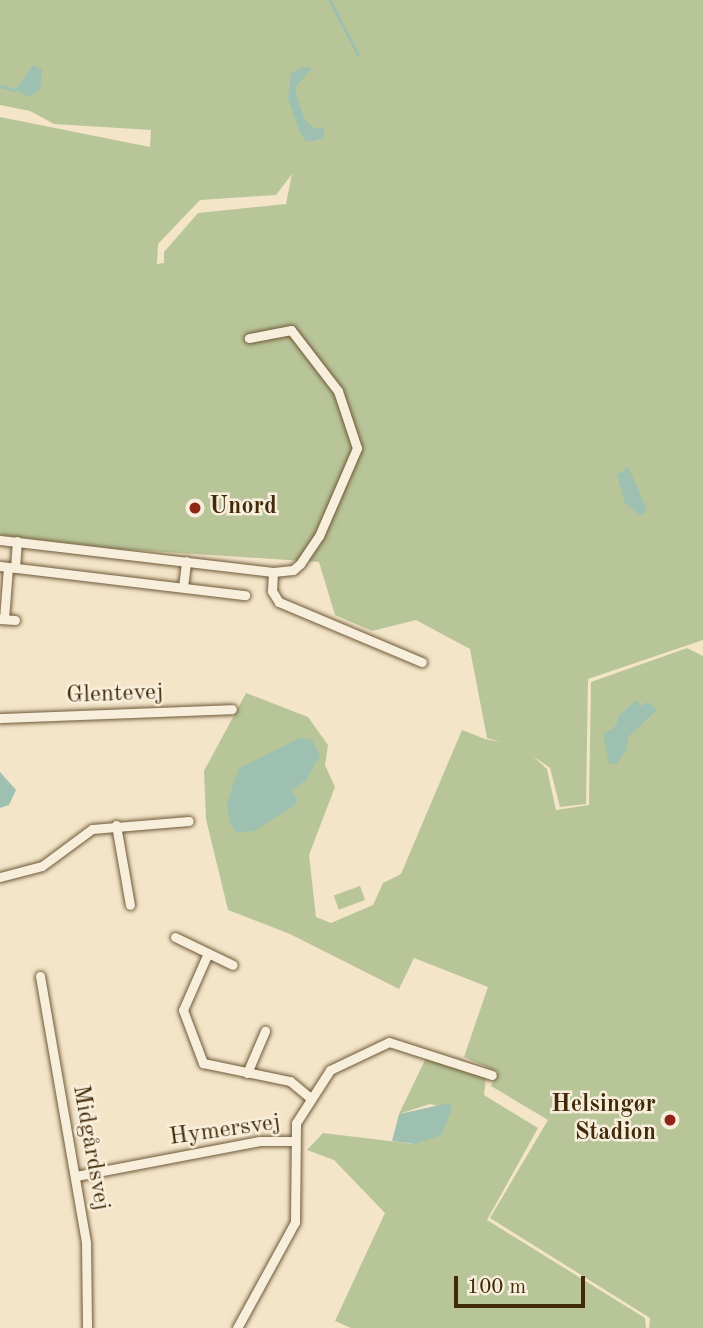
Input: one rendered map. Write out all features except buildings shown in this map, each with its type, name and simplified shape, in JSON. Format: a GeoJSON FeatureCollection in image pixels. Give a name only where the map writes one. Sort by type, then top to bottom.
{"type":"FeatureCollection","features":[{"type":"Feature","properties":{"kind":"street"},"geometry":{"type":"LineString","coordinates":[[0,540],[273,572],[293,570],[300,565],[319,536],[357,448],[338,391],[291,330],[249,338]]}},
{"type":"Feature","properties":{"kind":"street"},"geometry":{"type":"LineString","coordinates":[[15,620],[2,619],[8,567],[17,541]]}},
{"type":"Feature","properties":{"kind":"street"},"geometry":{"type":"LineString","coordinates":[[183,587],[186,561]]}},
{"type":"Feature","properties":{"kind":"street"},"geometry":{"type":"LineString","coordinates":[[8,567],[245,594]]}},
{"type":"Feature","properties":{"kind":"street"},"geometry":{"type":"LineString","coordinates":[[273,572],[272,591],[279,602],[422,662]]}},
{"type":"Feature","properties":{"kind":"street","name":"Glentevej"},"geometry":{"type":"LineString","coordinates":[[0,718],[232,709]]}},
{"type":"Feature","properties":{"kind":"street"},"geometry":{"type":"LineString","coordinates":[[0,877],[41,866],[80,835],[117,825],[189,821]]}},
{"type":"Feature","properties":{"kind":"street"},"geometry":{"type":"LineString","coordinates":[[117,825],[130,905]]}},
{"type":"Feature","properties":{"kind":"street"},"geometry":{"type":"LineString","coordinates":[[176,937],[233,965]]}},
{"type":"Feature","properties":{"kind":"street"},"geometry":{"type":"LineString","coordinates":[[208,953],[183,1010],[203,1063],[290,1082],[309,1097]]}},
{"type":"Feature","properties":{"kind":"street","name":"Midgårdsvej"},"geometry":{"type":"LineString","coordinates":[[40,976],[86,1243],[87,1328]]}},
{"type":"Feature","properties":{"kind":"street"},"geometry":{"type":"LineString","coordinates":[[247,1073],[265,1031]]}},
{"type":"Feature","properties":{"kind":"street","name":"Hymersvej"},"geometry":{"type":"LineString","coordinates":[[76,1176],[260,1141],[295,1141],[296,1123],[309,1097],[330,1070],[389,1042],[492,1075]]}},
{"type":"Feature","properties":{"kind":"street"},"geometry":{"type":"LineString","coordinates":[[237,1328],[295,1222],[295,1141]]}},
{"type":"Feature","properties":{"kind":"shaded area"},"geometry":{"type":"Polygon","coordinates":[[[0,0],[703,0],[703,640],[588,679],[586,804],[560,807],[550,768],[533,756],[547,769],[556,810],[589,805],[591,682],[687,648],[703,656],[703,1328],[649,1328],[650,1318],[490,1218],[548,1120],[491,1086],[498,1072],[464,1057],[488,987],[414,958],[399,989],[290,934],[228,910],[206,819],[204,771],[246,693],[308,717],[328,745],[325,765],[335,787],[309,855],[316,917],[331,923],[373,905],[383,883],[401,874],[462,730],[485,739],[500,742],[487,738],[470,649],[416,620],[372,631],[335,615],[319,562],[119,549],[0,535],[0,117],[150,147],[151,130],[54,124],[30,111],[0,105],[0,0]],[[292,174],[276,195],[200,200],[158,244],[157,264],[164,263],[164,252],[198,213],[286,204],[292,174]]]}},
{"type":"Feature","properties":{"kind":"shaded area"},"geometry":{"type":"Polygon","coordinates":[[[33,65],[42,70],[40,89],[30,97],[15,90],[33,65]]]}},
{"type":"Feature","properties":{"kind":"shaded area"},"geometry":{"type":"Polygon","coordinates":[[[303,67],[312,68],[295,88],[298,100],[305,120],[315,129],[323,127],[324,132],[323,138],[314,141],[306,141],[300,133],[288,99],[291,73],[303,67]]]}},
{"type":"Feature","properties":{"kind":"shaded area"},"geometry":{"type":"Polygon","coordinates":[[[628,467],[647,511],[640,516],[625,503],[617,475],[628,467]]]}},
{"type":"Feature","properties":{"kind":"shaded area"},"geometry":{"type":"Polygon","coordinates":[[[637,700],[641,706],[648,702],[657,710],[628,737],[626,751],[617,763],[609,764],[603,734],[616,726],[619,715],[637,700]]]}},
{"type":"Feature","properties":{"kind":"shaded area"},"geometry":{"type":"Polygon","coordinates":[[[300,738],[312,740],[320,755],[306,780],[291,791],[297,799],[295,805],[254,831],[237,833],[230,824],[227,803],[239,768],[300,738]]]}},
{"type":"Feature","properties":{"kind":"shaded area"},"geometry":{"type":"Polygon","coordinates":[[[0,772],[16,790],[9,805],[0,808],[0,772]]]}},
{"type":"Feature","properties":{"kind":"shaded area"},"geometry":{"type":"Polygon","coordinates":[[[360,886],[365,900],[339,910],[334,896],[360,886]]]}},
{"type":"Feature","properties":{"kind":"shaded area"},"geometry":{"type":"Polygon","coordinates":[[[426,1058],[486,1077],[484,1095],[538,1128],[487,1220],[645,1318],[646,1328],[351,1328],[335,1321],[385,1213],[334,1160],[307,1150],[323,1133],[414,1144],[443,1122],[451,1109],[430,1104],[399,1114],[426,1058]]]}},
{"type":"Feature","properties":{"kind":"shaded area"},"geometry":{"type":"Polygon","coordinates":[[[449,1103],[452,1109],[441,1135],[415,1144],[392,1141],[399,1114],[449,1103]]]}},
{"type":"Feature","properties":{"kind":"waterway"},"geometry":{"type":"LineString","coordinates":[[330,0],[358,54]]}},
{"type":"Feature","properties":{"kind":"waterway"},"geometry":{"type":"LineString","coordinates":[[0,86],[15,90]]}},
{"type":"Feature","properties":{"kind":"place","name":"Unord"},"geometry":{"type":"Point","coordinates":[195,508]}},
{"type":"Feature","properties":{"kind":"place","name":"Helsingør Stadion"},"geometry":{"type":"Point","coordinates":[670,1120]}}]}
